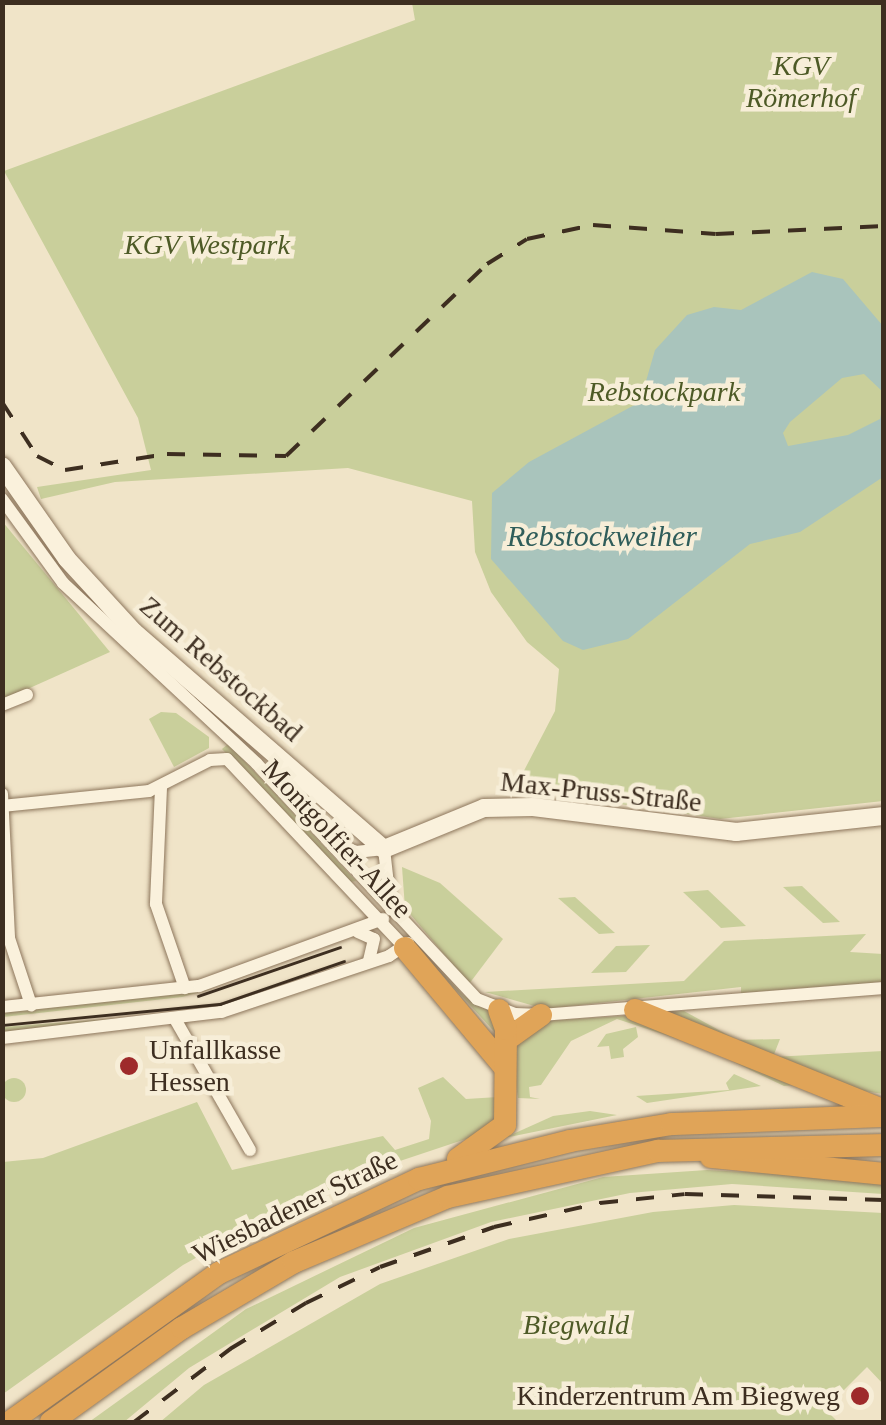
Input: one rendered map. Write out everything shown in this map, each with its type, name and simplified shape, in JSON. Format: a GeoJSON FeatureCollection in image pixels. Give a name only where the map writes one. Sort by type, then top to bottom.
{"type":"FeatureCollection","features":[{"type":"Feature","properties":{"kind":"highway"},"geometry":{"type":"LineString","coordinates":[[407,939],[503,1064]]}},
{"type":"Feature","properties":{"kind":"highway"},"geometry":{"type":"LineString","coordinates":[[419,1178],[498,1135],[507,1111],[503,1064],[506,1040],[499,1010]]}},
{"type":"Feature","properties":{"kind":"highway"},"geometry":{"type":"LineString","coordinates":[[635,1010],[884,1113]]}},
{"type":"Feature","properties":{"kind":"highway"},"geometry":{"type":"LineString","coordinates":[[506,1040],[541,1016]]}},
{"type":"Feature","properties":{"kind":"highway","name":"Wiesbadener Straße"},"geometry":{"type":"LineString","coordinates":[[10,1422],[219,1273],[419,1178],[658,1126],[884,1113]]}},
{"type":"Feature","properties":{"kind":"highway","name":"Wiesbadener Straße"},"geometry":{"type":"LineString","coordinates":[[51,1422],[182,1328],[351,1235],[490,1184],[658,1151],[884,1145]]}},
{"type":"Feature","properties":{"kind":"highway"},"geometry":{"type":"LineString","coordinates":[[658,1151],[884,1174]]}},
{"type":"Feature","properties":{"kind":"main road","name":"Zum Rebstockbad"},"geometry":{"type":"LineString","coordinates":[[2,466],[67,559],[134,632],[384,849]]}},
{"type":"Feature","properties":{"kind":"main road","name":"Max-Pruss-Straße"},"geometry":{"type":"LineString","coordinates":[[384,849],[447,818],[484,808],[533,806],[736,832],[881,822]]}},
{"type":"Feature","properties":{"kind":"street"},"geometry":{"type":"LineString","coordinates":[[2,499],[62,583],[257,764],[392,910],[407,939],[457,984],[499,1010],[541,1016],[884,988]]}},
{"type":"Feature","properties":{"kind":"street"},"geometry":{"type":"LineString","coordinates":[[2,705],[27,694]]}},
{"type":"Feature","properties":{"kind":"street","name":"Montgolfier-Allee"},"geometry":{"type":"LineString","coordinates":[[3,802],[161,788],[210,760],[227,759],[380,921],[407,939]]}},
{"type":"Feature","properties":{"kind":"street"},"geometry":{"type":"LineString","coordinates":[[161,788],[156,904],[185,988]]}},
{"type":"Feature","properties":{"kind":"street"},"geometry":{"type":"LineString","coordinates":[[3,802],[9,938],[30,1005]]}},
{"type":"Feature","properties":{"kind":"street"},"geometry":{"type":"LineString","coordinates":[[324,836],[356,852],[384,849],[392,910]]}},
{"type":"Feature","properties":{"kind":"street"},"geometry":{"type":"LineString","coordinates":[[2,1008],[185,988],[358,932],[392,910]]}},
{"type":"Feature","properties":{"kind":"street"},"geometry":{"type":"LineString","coordinates":[[358,932],[374,939],[369,961]]}},
{"type":"Feature","properties":{"kind":"street"},"geometry":{"type":"LineString","coordinates":[[2,1038],[230,1010],[369,961],[407,939]]}},
{"type":"Feature","properties":{"kind":"street"},"geometry":{"type":"LineString","coordinates":[[175,1018],[250,1150]]}},
{"type":"Feature","properties":{"kind":"green space","name":"Rebstockpark"},"geometry":{"type":"Polygon","coordinates":[[[412,3],[883,3],[883,801],[720,819],[515,788],[555,711],[559,669],[527,642],[491,592],[475,552],[472,501],[348,468],[115,482],[41,499],[37,487],[151,470],[138,418],[4,171],[415,20],[412,3]]]}},
{"type":"Feature","properties":{"kind":"green space"},"geometry":{"type":"Polygon","coordinates":[[[2,521],[110,652],[3,700],[2,700],[2,521]]]}},
{"type":"Feature","properties":{"kind":"green space"},"geometry":{"type":"Polygon","coordinates":[[[161,712],[176,713],[209,737],[209,748],[174,767],[149,719],[161,712]]]}},
{"type":"Feature","properties":{"kind":"green space"},"geometry":{"type":"Polygon","coordinates":[[[228,744],[356,881],[350,882],[222,749],[228,744]]]}},
{"type":"Feature","properties":{"kind":"green space"},"geometry":{"type":"Polygon","coordinates":[[[402,867],[440,883],[503,939],[469,984],[405,908],[402,867]]]}},
{"type":"Feature","properties":{"kind":"green space"},"geometry":{"type":"Polygon","coordinates":[[[802,886],[840,922],[823,923],[783,887],[802,886]]]}},
{"type":"Feature","properties":{"kind":"green space"},"geometry":{"type":"Polygon","coordinates":[[[708,890],[746,926],[721,928],[683,892],[708,890]]]}},
{"type":"Feature","properties":{"kind":"green space"},"geometry":{"type":"Polygon","coordinates":[[[575,897],[615,933],[599,934],[558,898],[575,897]]]}},
{"type":"Feature","properties":{"kind":"green space"},"geometry":{"type":"Polygon","coordinates":[[[866,934],[850,952],[883,954],[883,982],[741,993],[741,987],[545,1009],[485,992],[684,981],[724,941],[866,934]]]}},
{"type":"Feature","properties":{"kind":"green space"},"geometry":{"type":"Polygon","coordinates":[[[413,943],[464,996],[489,1011],[502,1040],[413,943]]]}},
{"type":"Feature","properties":{"kind":"green space"},"geometry":{"type":"Polygon","coordinates":[[[650,945],[626,972],[591,973],[616,946],[650,945]]]}},
{"type":"Feature","properties":{"kind":"green space"},"geometry":{"type":"Polygon","coordinates":[[[212,989],[182,997],[3,1017],[2,1012],[212,989]]]}},
{"type":"Feature","properties":{"kind":"green space"},"geometry":{"type":"Polygon","coordinates":[[[684,1011],[737,1040],[780,1039],[773,1057],[883,1051],[883,1094],[838,1087],[661,1012],[684,1011]]]}},
{"type":"Feature","properties":{"kind":"green space"},"geometry":{"type":"Polygon","coordinates":[[[200,1012],[3,1033],[2,1027],[200,1012]]]}},
{"type":"Feature","properties":{"kind":"green space"},"geometry":{"type":"Polygon","coordinates":[[[643,1018],[796,1085],[784,1086],[705,1048],[617,1019],[571,1041],[541,1085],[529,1087],[530,1097],[540,1099],[518,1098],[513,1065],[519,1034],[544,1021],[643,1018]]]}},
{"type":"Feature","properties":{"kind":"green space"},"geometry":{"type":"Polygon","coordinates":[[[636,1027],[638,1037],[623,1049],[624,1057],[611,1059],[609,1046],[597,1047],[606,1034],[636,1027]]]}},
{"type":"Feature","properties":{"kind":"green space"},"geometry":{"type":"Polygon","coordinates":[[[734,1074],[761,1086],[647,1103],[636,1096],[729,1090],[726,1083],[734,1074]]]}},
{"type":"Feature","properties":{"kind":"green space"},"geometry":{"type":"Polygon","coordinates":[[[443,1077],[466,1099],[498,1097],[499,1115],[487,1132],[370,1171],[270,1217],[183,1265],[3,1394],[3,1162],[43,1158],[197,1102],[232,1170],[383,1136],[395,1150],[429,1139],[431,1121],[418,1088],[443,1077]]]}},
{"type":"Feature","properties":{"kind":"green space"},"geometry":{"type":"Polygon","coordinates":[[[14,1078],[26,1090],[14,1102],[2,1090],[14,1078]]]}},
{"type":"Feature","properties":{"kind":"green space"},"geometry":{"type":"Polygon","coordinates":[[[590,1111],[617,1115],[504,1138],[553,1116],[590,1111]]]}},
{"type":"Feature","properties":{"kind":"green space"},"geometry":{"type":"Polygon","coordinates":[[[707,1170],[883,1179],[883,1194],[732,1184],[630,1193],[491,1222],[340,1277],[189,1368],[124,1422],[89,1422],[246,1309],[414,1228],[603,1177],[707,1170]]]}},
{"type":"Feature","properties":{"kind":"green space","name":"Biegwald"},"geometry":{"type":"Polygon","coordinates":[[[734,1205],[883,1213],[883,1384],[867,1367],[825,1409],[838,1422],[160,1422],[204,1385],[380,1284],[509,1239],[653,1212],[734,1205]]]}},
{"type":"Feature","properties":{"kind":"water","name":"Rebstockweiher"},"geometry":{"type":"Polygon","coordinates":[[[812,272],[843,279],[883,326],[883,392],[864,374],[842,378],[790,422],[783,433],[788,446],[848,435],[880,419],[883,405],[883,477],[800,532],[750,544],[628,639],[583,650],[563,641],[491,559],[492,493],[529,462],[640,402],[655,350],[687,315],[714,307],[741,310],[812,272]]]}},
{"type":"Feature","properties":{"kind":"tram line"},"geometry":{"type":"LineString","coordinates":[[198,996],[340,947]]}},
{"type":"Feature","properties":{"kind":"tram line"},"geometry":{"type":"LineString","coordinates":[[2,1025],[220,1004],[344,961]]}},
{"type":"Feature","properties":{"kind":"railway"},"geometry":{"type":"LineString","coordinates":[[2,402],[37,456],[65,470],[167,454],[286,456],[487,264],[527,239],[593,225],[716,234],[884,226]]}},
{"type":"Feature","properties":{"kind":"railway"},"geometry":{"type":"LineString","coordinates":[[134,1422],[230,1349],[306,1303],[380,1267],[494,1227],[600,1203],[685,1194],[884,1200]]}},
{"type":"Feature","properties":{"kind":"place","name":"Unfallkasse Hessen"},"geometry":{"type":"Point","coordinates":[129,1066]}},
{"type":"Feature","properties":{"kind":"place","name":"Kinderzentrum Am Biegweg"},"geometry":{"type":"Point","coordinates":[860,1396]}},
{"type":"Feature","properties":{"kind":"park label","name":"KGV Römerhof"},"geometry":{"type":"Point","coordinates":[801,82]}},
{"type":"Feature","properties":{"kind":"park label","name":"KGV Westpark"},"geometry":{"type":"Point","coordinates":[207,245]}}]}
